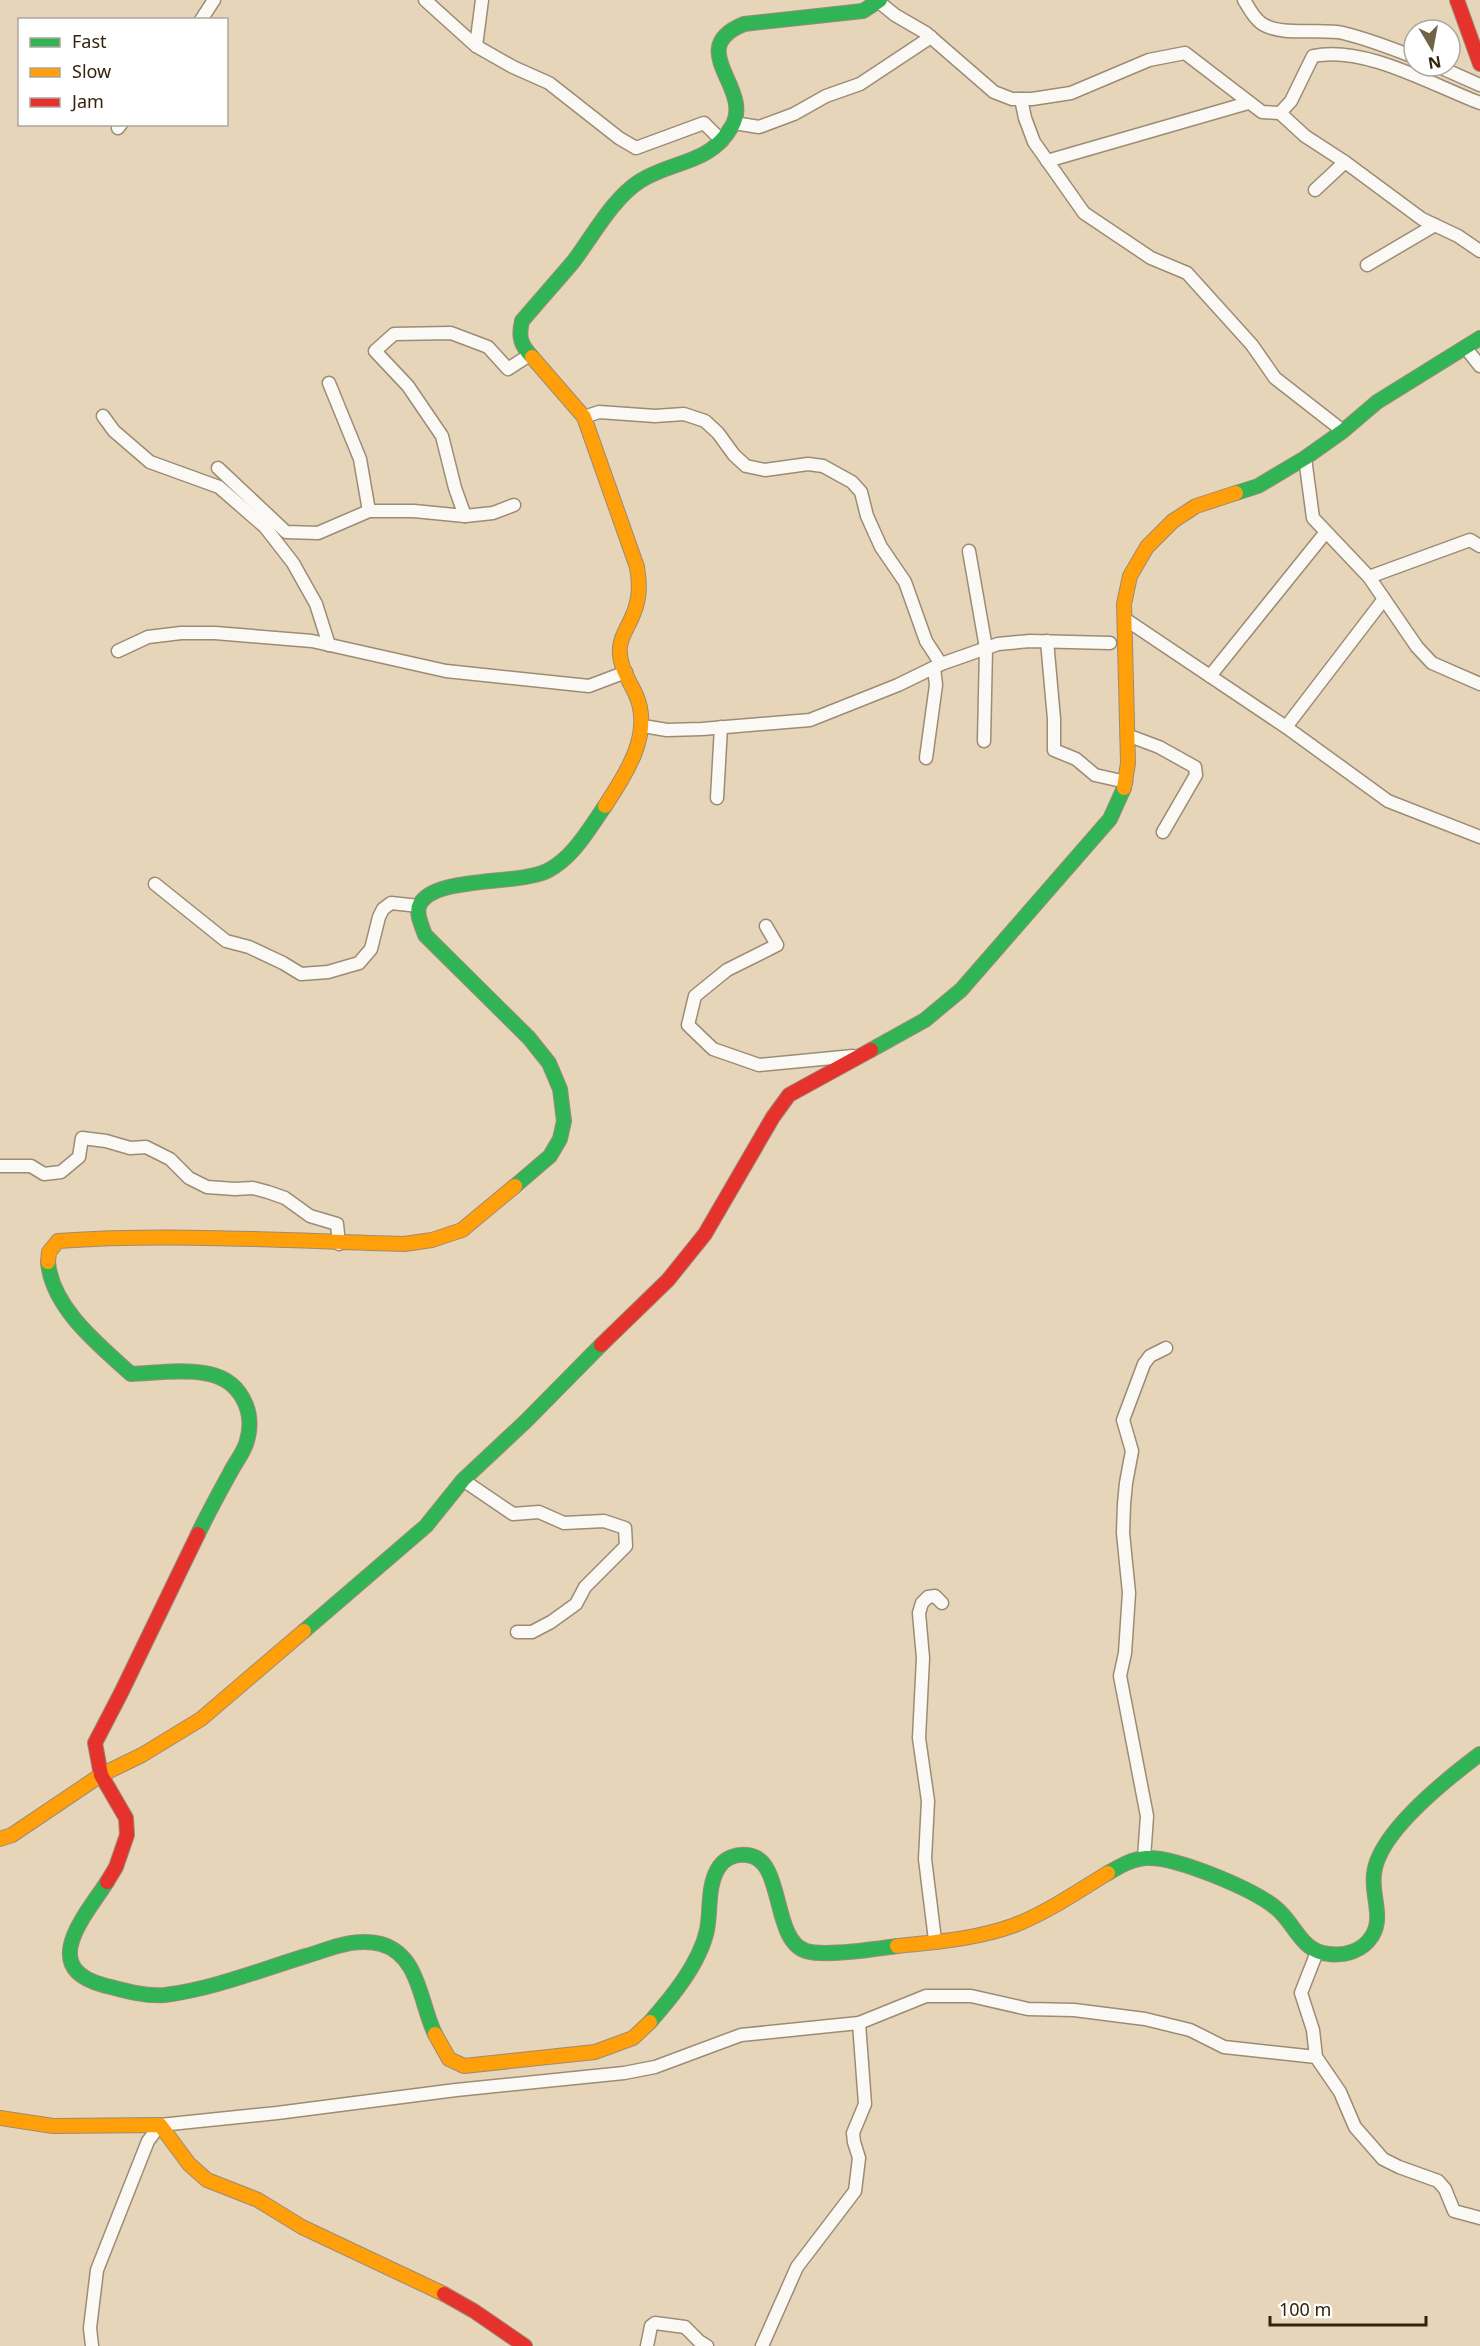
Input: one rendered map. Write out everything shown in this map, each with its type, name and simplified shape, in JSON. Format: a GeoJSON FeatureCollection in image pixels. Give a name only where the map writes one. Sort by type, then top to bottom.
{"type":"FeatureCollection","features":[{"type":"Feature","properties":{"kind":"street"},"geometry":{"type":"LineString","coordinates":[[202,18],[214,0]]}},
{"type":"Feature","properties":{"kind":"street"},"geometry":{"type":"LineString","coordinates":[[425,0],[476,46],[513,67],[549,83],[619,138],[636,148],[704,123],[722,141]]}},
{"type":"Feature","properties":{"kind":"street"},"geometry":{"type":"LineString","coordinates":[[476,46],[482,0]]}},
{"type":"Feature","properties":{"kind":"street"},"geometry":{"type":"LineString","coordinates":[[1245,0],[1262,24],[1302,32],[1341,32],[1402,52]]}},
{"type":"Feature","properties":{"kind":"street"},"geometry":{"type":"LineString","coordinates":[[1457,0],[1480,64]]}},
{"type":"Feature","properties":{"kind":"street"},"geometry":{"type":"LineString","coordinates":[[1480,251],[1422,219],[1345,162],[1305,136],[1280,113],[1262,112],[1248,103],[1185,53],[1149,60],[1071,93],[1012,99],[994,92],[931,37],[895,15],[880,1],[863,11],[744,24],[729,30],[721,42],[718,56],[720,66],[734,91],[736,105],[734,123],[722,141],[711,151],[640,181],[621,199],[522,321],[519,333],[520,345],[528,356],[572,401],[584,417],[637,567],[640,588],[636,608],[626,628],[619,652],[640,703],[643,726],[637,749],[614,790],[575,849],[557,866],[545,873],[522,878],[439,888],[425,895],[419,906],[425,935],[529,1038],[549,1063],[560,1089],[564,1121],[560,1139],[550,1156],[462,1230],[432,1240],[404,1244],[339,1244],[233,1239],[86,1239],[58,1241],[51,1248],[48,1256],[56,1291],[78,1320],[131,1374],[207,1372],[231,1383],[242,1394],[249,1415],[246,1444],[194,1540],[118,1703],[94,1743],[100,1775],[111,1789],[126,1818],[127,1835],[116,1867],[72,1937],[68,1954],[75,1970],[89,1981],[129,1992],[164,1995],[218,1983],[354,1941],[382,1944],[400,1955],[416,1976],[433,2031],[448,2059],[464,2066],[572,2055],[613,2048],[634,2037],[646,2027],[666,2001],[705,1940],[714,1875],[720,1863],[734,1856],[747,1854],[757,1858],[768,1871],[786,1930],[793,1943],[808,1952],[841,1953],[984,1934],[1018,1923],[1126,1863],[1144,1858],[1158,1858],[1246,1891],[1275,1907],[1286,1917],[1306,1945],[1317,1952],[1335,1955],[1354,1951],[1369,1942],[1377,1930],[1374,1868],[1379,1853],[1406,1822],[1461,1768],[1480,1754]]}},
{"type":"Feature","properties":{"kind":"street"},"geometry":{"type":"LineString","coordinates":[[734,123],[759,128],[794,114],[826,96],[860,84],[931,37]]}},
{"type":"Feature","properties":{"kind":"street"},"geometry":{"type":"LineString","coordinates":[[1280,113],[1291,101],[1313,56],[1329,53],[1376,60],[1480,103]]}},
{"type":"Feature","properties":{"kind":"street"},"geometry":{"type":"LineString","coordinates":[[1462,76],[1480,84]]}},
{"type":"Feature","properties":{"kind":"street"},"geometry":{"type":"LineString","coordinates":[[1021,99],[1024,118],[1035,142],[1084,213],[1151,258],[1187,273],[1252,345],[1275,378],[1343,431]]}},
{"type":"Feature","properties":{"kind":"street"},"geometry":{"type":"LineString","coordinates":[[1047,160],[1248,103]]}},
{"type":"Feature","properties":{"kind":"street"},"geometry":{"type":"LineString","coordinates":[[1315,190],[1345,162]]}},
{"type":"Feature","properties":{"kind":"street"},"geometry":{"type":"LineString","coordinates":[[1367,265],[1435,225]]}},
{"type":"Feature","properties":{"kind":"street"},"geometry":{"type":"LineString","coordinates":[[465,516],[455,488],[442,435],[408,386],[375,351],[394,334],[451,333],[488,347],[508,369],[528,356]]}},
{"type":"Feature","properties":{"kind":"street"},"geometry":{"type":"LineString","coordinates":[[0,1839],[12,1835],[100,1775],[142,1755],[201,1719],[426,1526],[464,1480],[668,1280],[705,1234],[773,1117],[789,1095],[925,1020],[961,990],[1110,819],[1126,782],[1124,604],[1130,576],[1147,546],[1173,521],[1196,506],[1258,486],[1305,458],[1343,431],[1377,402],[1480,338]]}},
{"type":"Feature","properties":{"kind":"street"},"geometry":{"type":"LineString","coordinates":[[1465,347],[1480,366]]}},
{"type":"Feature","properties":{"kind":"street"},"geometry":{"type":"LineString","coordinates":[[329,383],[360,459],[369,511]]}},
{"type":"Feature","properties":{"kind":"street"},"geometry":{"type":"LineString","coordinates":[[584,417],[599,412],[655,416],[684,414],[705,421],[746,466],[765,470],[808,464],[823,466],[852,482],[861,492],[867,516],[881,547],[905,582],[926,641],[938,666],[926,758]]}},
{"type":"Feature","properties":{"kind":"street"},"geometry":{"type":"LineString","coordinates":[[103,416],[114,431],[150,462],[219,487],[265,527],[292,563],[316,604],[329,645]]}},
{"type":"Feature","properties":{"kind":"street"},"geometry":{"type":"LineString","coordinates":[[1305,458],[1313,518],[1369,577],[1417,647],[1432,663],[1480,684]]}},
{"type":"Feature","properties":{"kind":"street"},"geometry":{"type":"LineString","coordinates":[[218,468],[286,532],[318,533],[369,511],[414,511],[465,516],[493,513],[514,505]]}},
{"type":"Feature","properties":{"kind":"street"},"geometry":{"type":"LineString","coordinates":[[1210,676],[1326,532]]}},
{"type":"Feature","properties":{"kind":"street"},"geometry":{"type":"LineString","coordinates":[[1369,577],[1470,540],[1480,546]]}},
{"type":"Feature","properties":{"kind":"street"},"geometry":{"type":"LineString","coordinates":[[969,551],[986,648],[984,741]]}},
{"type":"Feature","properties":{"kind":"street"},"geometry":{"type":"LineString","coordinates":[[1286,727],[1384,598]]}},
{"type":"Feature","properties":{"kind":"street"},"geometry":{"type":"LineString","coordinates":[[1125,619],[1286,727],[1388,801],[1480,837]]}},
{"type":"Feature","properties":{"kind":"street"},"geometry":{"type":"LineString","coordinates":[[118,651],[148,637],[181,633],[215,633],[312,641],[446,671],[589,686],[626,672]]}},
{"type":"Feature","properties":{"kind":"street"},"geometry":{"type":"LineString","coordinates":[[643,726],[667,730],[810,720],[986,648],[1047,641],[1110,643]]}},
{"type":"Feature","properties":{"kind":"street"},"geometry":{"type":"LineString","coordinates":[[1047,641],[1054,719],[1054,750],[1076,759],[1095,775],[1126,782]]}},
{"type":"Feature","properties":{"kind":"street"},"geometry":{"type":"LineString","coordinates":[[717,798],[721,727]]}},
{"type":"Feature","properties":{"kind":"street"},"geometry":{"type":"LineString","coordinates":[[1127,735],[1160,747],[1195,767],[1196,775],[1163,832]]}},
{"type":"Feature","properties":{"kind":"street"},"geometry":{"type":"LineString","coordinates":[[155,884],[226,940],[249,947],[301,974],[328,972],[359,963],[371,949],[378,917],[383,909],[391,903],[419,906]]}},
{"type":"Feature","properties":{"kind":"street"},"geometry":{"type":"LineString","coordinates":[[766,926],[777,945],[727,970],[695,996],[688,1025],[713,1049],[759,1065],[866,1054]]}},
{"type":"Feature","properties":{"kind":"street"},"geometry":{"type":"LineString","coordinates":[[0,1166],[31,1166],[44,1174],[61,1172],[79,1157],[82,1138],[106,1141],[130,1148],[146,1147],[170,1159],[189,1178],[207,1187],[235,1190],[254,1188],[285,1198],[310,1216],[337,1224],[339,1244]]}},
{"type":"Feature","properties":{"kind":"street"},"geometry":{"type":"LineString","coordinates":[[1144,1858],[1147,1816],[1120,1676],[1125,1653],[1129,1593],[1123,1533],[1124,1504],[1132,1451],[1124,1420],[1144,1364],[1150,1356],[1166,1348]]}},
{"type":"Feature","properties":{"kind":"street"},"geometry":{"type":"LineString","coordinates":[[464,1480],[513,1514],[539,1512],[564,1524],[604,1521],[625,1528],[626,1546],[585,1587],[576,1605],[551,1623],[532,1632],[517,1632]]}},
{"type":"Feature","properties":{"kind":"street"},"geometry":{"type":"LineString","coordinates":[[935,1940],[926,1859],[928,1802],[919,1738],[922,1658],[919,1613],[922,1603],[928,1597],[935,1596],[942,1603]]}},
{"type":"Feature","properties":{"kind":"street"},"geometry":{"type":"LineString","coordinates":[[1317,1952],[1301,1993],[1313,2030],[1316,2057],[1340,2092],[1355,2127],[1383,2158],[1399,2167],[1438,2181],[1445,2189],[1454,2211],[1480,2218]]}},
{"type":"Feature","properties":{"kind":"street"},"geometry":{"type":"LineString","coordinates":[[0,2118],[53,2126],[160,2125],[356,2104],[456,2090],[607,2075],[655,2067],[741,2035],[859,2023],[926,1996],[971,1996],[1028,2009],[1074,2010],[1145,2019],[1190,2031],[1224,2047],[1316,2057]]}},
{"type":"Feature","properties":{"kind":"street"},"geometry":{"type":"LineString","coordinates":[[762,2346],[797,2267],[855,2191],[859,2158],[853,2133],[865,2104],[859,2023]]}},
{"type":"Feature","properties":{"kind":"street"},"geometry":{"type":"LineString","coordinates":[[92,2346],[90,2328],[97,2270],[148,2140],[160,2125]]}},
{"type":"Feature","properties":{"kind":"street"},"geometry":{"type":"LineString","coordinates":[[160,2125],[199,2175],[221,2188],[257,2200],[306,2229],[393,2267],[468,2306],[500,2326],[525,2346]]}},
{"type":"Feature","properties":{"kind":"street"},"geometry":{"type":"LineString","coordinates":[[647,2346],[651,2326],[655,2323],[685,2327],[707,2346]]}},
{"type":"Feature","properties":{"kind":"traffic: fast"},"geometry":{"type":"LineString","coordinates":[[532,357],[521,341],[522,321],[573,262],[621,197],[630,188],[653,174],[702,155],[713,148],[732,126],[736,112],[735,98],[719,57],[719,45],[727,34],[744,24],[863,11],[880,0]]}},
{"type":"Feature","properties":{"kind":"traffic: fast"},"geometry":{"type":"LineString","coordinates":[[1236,493],[1258,486],[1305,458],[1343,431],[1377,402],[1480,338]]}},
{"type":"Feature","properties":{"kind":"traffic: fast"},"geometry":{"type":"LineString","coordinates":[[871,1050],[925,1020],[961,990],[1110,819],[1124,788]]}},
{"type":"Feature","properties":{"kind":"traffic: fast"},"geometry":{"type":"LineString","coordinates":[[515,1186],[550,1156],[560,1139],[564,1121],[560,1089],[549,1063],[529,1038],[425,935],[418,911],[420,904],[429,895],[442,889],[517,878],[547,871],[573,851],[605,806]]}},
{"type":"Feature","properties":{"kind":"traffic: fast"},"geometry":{"type":"LineString","coordinates":[[48,1262],[51,1279],[68,1310],[92,1338],[131,1374],[177,1371],[204,1373],[217,1376],[227,1382],[243,1398],[249,1420],[246,1444],[198,1534]]}},
{"type":"Feature","properties":{"kind":"traffic: fast"},"geometry":{"type":"LineString","coordinates":[[304,1631],[426,1526],[463,1480],[526,1421],[601,1345]]}},
{"type":"Feature","properties":{"kind":"traffic: fast"},"geometry":{"type":"LineString","coordinates":[[1108,1873],[1131,1861],[1146,1858],[1175,1862],[1194,1868],[1232,1883],[1265,1900],[1283,1914],[1305,1943],[1319,1952],[1341,1954],[1353,1951],[1364,1945],[1375,1929],[1377,1914],[1374,1874],[1378,1858],[1388,1841],[1416,1808],[1480,1754]]}},
{"type":"Feature","properties":{"kind":"traffic: fast"},"geometry":{"type":"LineString","coordinates":[[650,2022],[676,1991],[692,1967],[707,1930],[715,1874],[724,1861],[735,1856],[747,1855],[759,1860],[767,1870],[787,1932],[795,1944],[806,1951],[837,1953],[897,1946]]}},
{"type":"Feature","properties":{"kind":"traffic: fast"},"geometry":{"type":"LineString","coordinates":[[107,1882],[88,1910],[72,1940],[70,1953],[73,1966],[84,1977],[126,1991],[165,1995],[219,1984],[343,1945],[371,1942],[394,1950],[404,1958],[417,1982],[435,2034]]}},
{"type":"Feature","properties":{"kind":"traffic: slow"},"geometry":{"type":"LineString","coordinates":[[532,357],[584,417],[637,567],[638,598],[635,611],[622,639],[620,653],[640,710],[639,739],[629,767],[605,806]]}},
{"type":"Feature","properties":{"kind":"traffic: slow"},"geometry":{"type":"LineString","coordinates":[[1124,788],[1128,763],[1124,604],[1130,576],[1147,547],[1173,521],[1196,506],[1236,493]]}},
{"type":"Feature","properties":{"kind":"traffic: slow"},"geometry":{"type":"LineString","coordinates":[[48,1262],[49,1252],[58,1241],[188,1238],[404,1244],[432,1240],[462,1230],[515,1186]]}},
{"type":"Feature","properties":{"kind":"traffic: slow"},"geometry":{"type":"LineString","coordinates":[[0,1839],[12,1835],[101,1775],[142,1755],[201,1719],[304,1631]]}},
{"type":"Feature","properties":{"kind":"traffic: slow"},"geometry":{"type":"LineString","coordinates":[[897,1946],[971,1937],[1001,1930],[1051,1908],[1108,1873]]}},
{"type":"Feature","properties":{"kind":"traffic: slow"},"geometry":{"type":"LineString","coordinates":[[435,2034],[449,2059],[464,2066],[595,2052],[633,2038],[650,2022]]}},
{"type":"Feature","properties":{"kind":"traffic: slow"},"geometry":{"type":"LineString","coordinates":[[0,2118],[53,2126],[160,2125],[189,2164],[207,2180],[258,2200],[302,2227],[444,2294]]}},
{"type":"Feature","properties":{"kind":"traffic: jam"},"geometry":{"type":"LineString","coordinates":[[1457,0],[1480,64]]}},
{"type":"Feature","properties":{"kind":"traffic: jam"},"geometry":{"type":"LineString","coordinates":[[601,1345],[668,1280],[705,1234],[773,1117],[789,1095],[871,1050]]}},
{"type":"Feature","properties":{"kind":"traffic: jam"},"geometry":{"type":"LineString","coordinates":[[107,1882],[116,1867],[127,1835],[126,1818],[101,1775],[95,1743],[198,1534]]}},
{"type":"Feature","properties":{"kind":"traffic: jam"},"geometry":{"type":"LineString","coordinates":[[444,2294],[474,2311],[525,2346]]}}]}
